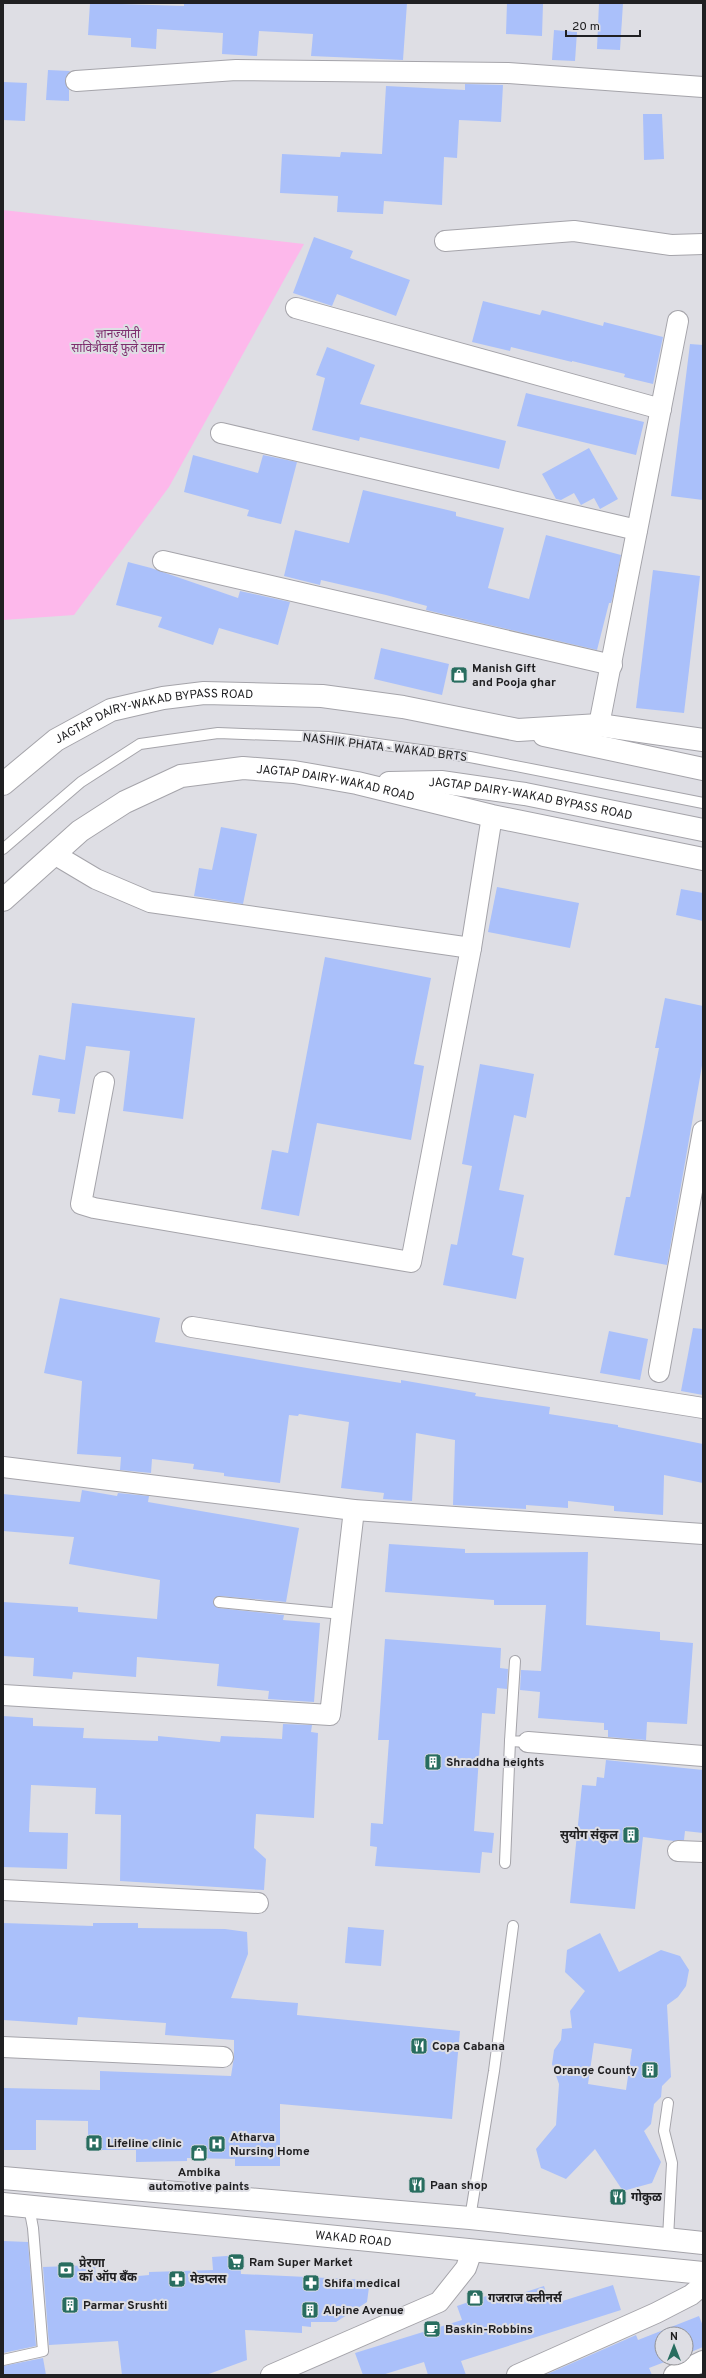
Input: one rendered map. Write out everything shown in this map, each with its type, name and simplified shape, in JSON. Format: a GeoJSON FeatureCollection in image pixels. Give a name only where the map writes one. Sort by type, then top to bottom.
{"type":"FeatureCollection","features":[{"type":"Feature","properties":{"kind":"main road","name":"JAGTAP DAIRY-WAKAD BYPASS ROAD"},"geometry":{"type":"LineString","coordinates":[[3,784],[56,740],[111,710],[163,698],[204,693],[322,696],[403,707],[518,730]]}},
{"type":"Feature","properties":{"kind":"main road"},"geometry":{"type":"LineString","coordinates":[[518,730],[599,725],[703,740]]}},
{"type":"Feature","properties":{"kind":"main road"},"geometry":{"type":"LineString","coordinates":[[518,730],[703,769]]}},
{"type":"Feature","properties":{"kind":"main road","name":"JAGTAP DAIRY-WAKAD ROAD"},"geometry":{"type":"LineString","coordinates":[[3,900],[80,831],[105,813],[181,776],[243,768],[294,772],[357,783],[492,816],[703,859]]}},
{"type":"Feature","properties":{"kind":"main road","name":"JAGTAP DAIRY-WAKAD BYPASS ROAD"},"geometry":{"type":"LineString","coordinates":[[357,783],[449,783],[525,794],[703,830]]}},
{"type":"Feature","properties":{"kind":"main road"},"geometry":{"type":"LineString","coordinates":[[3,2178],[470,2218],[668,2238],[703,2243]]}},
{"type":"Feature","properties":{"kind":"main road","name":"WAKAD ROAD"},"geometry":{"type":"LineString","coordinates":[[3,2204],[703,2273]]}},
{"type":"Feature","properties":{"kind":"street"},"geometry":{"type":"LineString","coordinates":[[76,81],[236,70],[508,73],[703,87]]}},
{"type":"Feature","properties":{"kind":"street"},"geometry":{"type":"LineString","coordinates":[[445,241],[574,231],[672,245],[703,244]]}},
{"type":"Feature","properties":{"kind":"street"},"geometry":{"type":"LineString","coordinates":[[296,308],[661,409]]}},
{"type":"Feature","properties":{"kind":"street"},"geometry":{"type":"LineString","coordinates":[[599,725],[612,665],[678,321]]}},
{"type":"Feature","properties":{"kind":"street"},"geometry":{"type":"LineString","coordinates":[[221,433],[637,530]]}},
{"type":"Feature","properties":{"kind":"street"},"geometry":{"type":"LineString","coordinates":[[163,561],[612,665]]}},
{"type":"Feature","properties":{"kind":"street"},"geometry":{"type":"LineString","coordinates":[[104,1082],[81,1204],[94,1208],[411,1262],[471,948],[492,816]]}},
{"type":"Feature","properties":{"kind":"street"},"geometry":{"type":"LineString","coordinates":[[54,854],[96,879],[150,902],[471,948]]}},
{"type":"Feature","properties":{"kind":"street"},"geometry":{"type":"LineString","coordinates":[[659,1372],[703,1131]]}},
{"type":"Feature","properties":{"kind":"street"},"geometry":{"type":"LineString","coordinates":[[192,1327],[703,1408]]}},
{"type":"Feature","properties":{"kind":"street"},"geometry":{"type":"LineString","coordinates":[[3,1467],[354,1510],[703,1534]]}},
{"type":"Feature","properties":{"kind":"street"},"geometry":{"type":"LineString","coordinates":[[3,1695],[330,1715],[354,1510]]}},
{"type":"Feature","properties":{"kind":"street"},"geometry":{"type":"LineString","coordinates":[[519,1741],[703,1756]]}},
{"type":"Feature","properties":{"kind":"street"},"geometry":{"type":"LineString","coordinates":[[678,1850],[703,1852]]}},
{"type":"Feature","properties":{"kind":"street"},"geometry":{"type":"LineString","coordinates":[[3,1890],[258,1903]]}},
{"type":"Feature","properties":{"kind":"street"},"geometry":{"type":"LineString","coordinates":[[3,2047],[223,2057]]}},
{"type":"Feature","properties":{"kind":"street"},"geometry":{"type":"LineString","coordinates":[[283,2373],[438,2302],[466,2268],[472,2251]]}},
{"type":"Feature","properties":{"kind":"street"},"geometry":{"type":"LineString","coordinates":[[517,2375],[656,2313],[691,2294],[703,2285]]}},
{"type":"Feature","properties":{"kind":"street"},"geometry":{"type":"LineString","coordinates":[[674,2375],[703,2361]]}},
{"type":"Feature","properties":{"kind":"lane","name":"NASHIK PHATA - WAKAD BRTS"},"geometry":{"type":"LineString","coordinates":[[3,849],[44,812],[82,782],[140,744],[218,733],[328,738],[470,757],[703,803]]}},
{"type":"Feature","properties":{"kind":"lane"},"geometry":{"type":"LineString","coordinates":[[219,1602],[342,1614]]}},
{"type":"Feature","properties":{"kind":"lane"},"geometry":{"type":"LineString","coordinates":[[505,1863],[519,1741],[515,1662]]}},
{"type":"Feature","properties":{"kind":"lane"},"geometry":{"type":"LineString","coordinates":[[470,2218],[494,2071],[513,1926]]}},
{"type":"Feature","properties":{"kind":"lane"},"geometry":{"type":"LineString","coordinates":[[668,2103],[664,2131],[672,2163],[668,2238]]}},
{"type":"Feature","properties":{"kind":"lane"},"geometry":{"type":"LineString","coordinates":[[3,2360],[43,2351],[34,2228],[29,2207]]}},
{"type":"Feature","properties":{"kind":"green space","name":"ज्ञानज्योती सावित्रीबाई फुले उद्यान"},"geometry":{"type":"Polygon","coordinates":[[[3,210],[304,244],[169,487],[74,615],[3,620],[3,210]]]}},
{"type":"Feature","properties":{"kind":"building"},"geometry":{"type":"Polygon","coordinates":[[[90,3],[184,6],[184,3],[407,3],[403,60],[311,56],[313,34],[259,31],[257,56],[222,54],[223,33],[157,29],[156,49],[131,47],[131,38],[88,35],[90,3]]]}},
{"type":"Feature","properties":{"kind":"building"},"geometry":{"type":"Polygon","coordinates":[[[507,3],[543,3],[542,36],[506,34],[507,3]]]}},
{"type":"Feature","properties":{"kind":"building"},"geometry":{"type":"Polygon","coordinates":[[[599,3],[623,3],[620,50],[597,49],[599,3]]]}},
{"type":"Feature","properties":{"kind":"building"},"geometry":{"type":"Polygon","coordinates":[[[554,30],[577,32],[575,61],[552,60],[554,30]]]}},
{"type":"Feature","properties":{"kind":"building"},"geometry":{"type":"Polygon","coordinates":[[[48,70],[70,71],[65,81],[69,90],[69,101],[46,100],[48,70]]]}},
{"type":"Feature","properties":{"kind":"building"},"geometry":{"type":"Polygon","coordinates":[[[3,82],[27,83],[25,121],[3,120],[3,82]]]}},
{"type":"Feature","properties":{"kind":"building"},"geometry":{"type":"Polygon","coordinates":[[[465,84],[503,85],[501,122],[459,120],[457,158],[444,157],[442,205],[384,201],[383,214],[337,212],[338,196],[280,193],[282,154],[340,157],[341,152],[382,154],[386,86],[465,90],[465,84]]]}},
{"type":"Feature","properties":{"kind":"building"},"geometry":{"type":"Polygon","coordinates":[[[643,114],[662,114],[664,159],[644,160],[643,114]]]}},
{"type":"Feature","properties":{"kind":"building"},"geometry":{"type":"Polygon","coordinates":[[[314,237],[353,251],[350,258],[410,280],[396,316],[337,294],[332,306],[293,293],[314,237]]]}},
{"type":"Feature","properties":{"kind":"building"},"geometry":{"type":"Polygon","coordinates":[[[483,301],[540,315],[542,310],[603,326],[604,322],[663,337],[653,384],[624,377],[625,374],[572,361],[511,347],[510,351],[472,342],[483,301]]]}},
{"type":"Feature","properties":{"kind":"building"},"geometry":{"type":"Polygon","coordinates":[[[690,344],[703,345],[703,500],[671,496],[690,344]]]}},
{"type":"Feature","properties":{"kind":"building"},"geometry":{"type":"Polygon","coordinates":[[[327,347],[375,365],[360,404],[506,441],[499,469],[360,437],[359,441],[312,430],[325,378],[316,375],[327,347]]]}},
{"type":"Feature","properties":{"kind":"building"},"geometry":{"type":"Polygon","coordinates":[[[526,393],[644,422],[636,455],[517,426],[526,393]]]}},
{"type":"Feature","properties":{"kind":"building"},"geometry":{"type":"Polygon","coordinates":[[[589,448],[618,499],[600,509],[594,498],[581,505],[574,493],[561,500],[556,499],[542,474],[589,448]]]}},
{"type":"Feature","properties":{"kind":"building"},"geometry":{"type":"Polygon","coordinates":[[[193,455],[258,473],[263,455],[297,462],[281,524],[247,516],[249,510],[184,492],[193,455]]]}},
{"type":"Feature","properties":{"kind":"building"},"geometry":{"type":"Polygon","coordinates":[[[363,490],[456,512],[456,516],[504,528],[488,588],[529,599],[546,535],[621,555],[613,596],[611,603],[609,603],[597,650],[426,610],[427,606],[386,595],[321,580],[320,585],[284,576],[295,530],[349,543],[363,490]]]}},
{"type":"Feature","properties":{"kind":"building"},"geometry":{"type":"Polygon","coordinates":[[[128,562],[151,568],[238,598],[240,591],[290,602],[278,645],[219,628],[213,645],[158,627],[162,617],[116,605],[128,562]]]}},
{"type":"Feature","properties":{"kind":"building"},"geometry":{"type":"Polygon","coordinates":[[[653,570],[700,576],[684,713],[636,708],[653,570]]]}},
{"type":"Feature","properties":{"kind":"building"},"geometry":{"type":"Polygon","coordinates":[[[381,648],[449,664],[442,695],[374,679],[381,648]]]}},
{"type":"Feature","properties":{"kind":"building"},"geometry":{"type":"Polygon","coordinates":[[[221,827],[257,834],[243,904],[194,896],[199,868],[212,870],[221,827]]]}},
{"type":"Feature","properties":{"kind":"building"},"geometry":{"type":"Polygon","coordinates":[[[497,887],[579,903],[570,948],[488,932],[497,887]]]}},
{"type":"Feature","properties":{"kind":"building"},"geometry":{"type":"Polygon","coordinates":[[[681,889],[703,893],[703,921],[676,915],[681,889]]]}},
{"type":"Feature","properties":{"kind":"building"},"geometry":{"type":"Polygon","coordinates":[[[325,957],[431,978],[414,1064],[424,1066],[411,1140],[317,1123],[299,1216],[261,1209],[272,1150],[288,1153],[325,957]]]}},
{"type":"Feature","properties":{"kind":"building"},"geometry":{"type":"Polygon","coordinates":[[[665,998],[703,1006],[703,1060],[667,1265],[614,1255],[626,1197],[630,1197],[644,1127],[659,1048],[655,1048],[665,998]]]}},
{"type":"Feature","properties":{"kind":"building"},"geometry":{"type":"Polygon","coordinates":[[[72,1003],[195,1018],[183,1119],[123,1111],[130,1051],[86,1046],[75,1114],[58,1112],[60,1099],[32,1095],[39,1055],[65,1060],[72,1003]]]}},
{"type":"Feature","properties":{"kind":"building"},"geometry":{"type":"Polygon","coordinates":[[[480,1064],[534,1074],[526,1118],[514,1115],[499,1190],[524,1195],[512,1255],[524,1258],[516,1299],[443,1285],[451,1244],[457,1245],[472,1166],[462,1164],[480,1064]]]}},
{"type":"Feature","properties":{"kind":"building"},"geometry":{"type":"Polygon","coordinates":[[[60,1298],[160,1318],[155,1342],[401,1383],[401,1380],[476,1393],[475,1396],[550,1407],[549,1414],[618,1425],[618,1427],[703,1444],[703,1483],[664,1475],[663,1515],[614,1511],[614,1506],[568,1501],[568,1508],[526,1505],[526,1509],[453,1505],[455,1440],[416,1433],[412,1501],[383,1499],[384,1493],[341,1488],[349,1422],[299,1414],[298,1416],[289,1415],[280,1483],[224,1476],[224,1473],[193,1469],[194,1464],[152,1459],[151,1473],[120,1470],[121,1457],[77,1454],[82,1381],[44,1373],[60,1298]]]}},
{"type":"Feature","properties":{"kind":"building"},"geometry":{"type":"Polygon","coordinates":[[[693,1328],[703,1329],[703,1395],[681,1391],[693,1328]]]}},
{"type":"Feature","properties":{"kind":"building"},"geometry":{"type":"Polygon","coordinates":[[[609,1331],[648,1339],[640,1380],[600,1373],[609,1331]]]}},
{"type":"Feature","properties":{"kind":"building"},"geometry":{"type":"Polygon","coordinates":[[[82,1490],[117,1496],[118,1493],[149,1496],[148,1502],[299,1528],[286,1602],[220,1596],[214,1598],[213,1602],[218,1608],[284,1615],[283,1620],[320,1623],[314,1702],[268,1699],[269,1691],[217,1686],[219,1664],[137,1657],[136,1677],[73,1672],[72,1679],[33,1676],[34,1658],[3,1656],[3,1602],[78,1607],[78,1612],[157,1619],[160,1580],[69,1564],[74,1537],[3,1531],[3,1494],[80,1502],[82,1490]]]}},
{"type":"Feature","properties":{"kind":"building"},"geometry":{"type":"Polygon","coordinates":[[[389,1544],[465,1549],[465,1553],[588,1552],[586,1625],[660,1632],[660,1640],[693,1643],[687,1724],[647,1722],[646,1740],[608,1737],[608,1730],[604,1730],[604,1723],[538,1718],[540,1692],[520,1690],[521,1670],[541,1671],[546,1605],[494,1605],[494,1600],[385,1592],[389,1544]]]}},
{"type":"Feature","properties":{"kind":"building","name":"Shraddha heights"},"geometry":{"type":"Polygon","coordinates":[[[385,1639],[501,1648],[500,1668],[508,1669],[507,1689],[497,1688],[495,1714],[482,1713],[474,1831],[494,1833],[492,1853],[482,1852],[480,1873],[375,1866],[377,1847],[370,1846],[371,1823],[383,1824],[389,1740],[378,1740],[385,1639]]]}},
{"type":"Feature","properties":{"kind":"building"},"geometry":{"type":"Polygon","coordinates":[[[3,1716],[33,1718],[33,1726],[84,1728],[83,1738],[158,1741],[158,1736],[220,1742],[221,1736],[282,1739],[283,1724],[312,1725],[311,1732],[318,1733],[314,1818],[256,1814],[254,1848],[266,1859],[264,1890],[120,1881],[121,1815],[95,1814],[96,1788],[31,1785],[29,1832],[68,1833],[67,1869],[3,1867],[3,1716]]]}},
{"type":"Feature","properties":{"kind":"building","name":"सुयोग संकुल"},"geometry":{"type":"Polygon","coordinates":[[[606,1760],[703,1770],[703,1833],[685,1831],[684,1840],[674,1841],[643,1837],[635,1909],[570,1903],[582,1785],[596,1786],[597,1777],[604,1778],[606,1760]]]}},
{"type":"Feature","properties":{"kind":"building"},"geometry":{"type":"Polygon","coordinates":[[[3,1923],[93,1926],[93,1923],[138,1923],[138,1928],[225,1929],[247,1932],[248,1954],[231,1998],[298,2003],[297,2015],[460,2031],[452,2119],[280,2104],[280,2166],[235,2166],[235,2159],[187,2158],[187,2161],[136,2162],[136,2150],[88,2150],[88,2121],[36,2120],[36,2150],[3,2150],[3,2088],[100,2090],[100,2071],[231,2076],[234,2057],[234,2040],[165,2035],[166,2023],[78,2017],[77,2025],[3,2020],[3,1923]]]}},
{"type":"Feature","properties":{"kind":"building"},"geometry":{"type":"Polygon","coordinates":[[[348,1927],[384,1930],[381,1966],[345,1963],[348,1927]]]}},
{"type":"Feature","properties":{"kind":"building","name":"Orange County"},"geometry":{"type":"Polygon","coordinates":[[[600,1933],[619,1972],[661,1950],[680,1956],[689,1970],[686,1986],[678,1997],[667,2005],[671,2077],[662,2086],[661,2097],[654,2104],[651,2124],[644,2131],[661,2162],[652,2183],[623,2191],[595,2149],[566,2179],[541,2168],[536,2149],[556,2125],[559,2084],[552,2064],[554,2050],[561,2040],[562,2029],[572,2028],[570,2011],[585,1991],[565,1972],[567,1950],[600,1933]],[[594,2043],[588,2084],[626,2090],[632,2049],[594,2043]]]}},
{"type":"Feature","properties":{"kind":"building"},"geometry":{"type":"Polygon","coordinates":[[[3,2241],[28,2242],[36,2346],[3,2353],[3,2241]]]}},
{"type":"Feature","properties":{"kind":"building"},"geometry":{"type":"Polygon","coordinates":[[[240,2255],[241,2274],[370,2280],[367,2302],[336,2322],[311,2322],[311,2327],[302,2326],[302,2333],[245,2330],[247,2360],[206,2375],[122,2375],[118,2341],[49,2345],[43,2267],[95,2265],[96,2280],[149,2275],[149,2272],[213,2270],[212,2257],[240,2255]]]}},
{"type":"Feature","properties":{"kind":"building"},"geometry":{"type":"Polygon","coordinates":[[[613,2285],[621,2310],[461,2361],[466,2375],[428,2375],[424,2362],[382,2375],[363,2375],[355,2353],[462,2320],[457,2306],[498,2292],[501,2300],[544,2286],[550,2305],[613,2285]]]}},
{"type":"Feature","properties":{"kind":"building"},"geometry":{"type":"Polygon","coordinates":[[[699,2316],[703,2326],[703,2347],[694,2351],[694,2326],[674,2326],[699,2316]]]}},
{"type":"Feature","properties":{"kind":"building"},"geometry":{"type":"Polygon","coordinates":[[[654,2334],[654,2366],[649,2368],[652,2375],[545,2375],[636,2335],[638,2340],[654,2334]]]}},
{"type":"Feature","properties":{"kind":"building"},"geometry":{"type":"Polygon","coordinates":[[[43,2358],[46,2375],[3,2375],[3,2366],[43,2358]]]}},
{"type":"Feature","properties":{"kind":"place","name":"Manish Gift and Pooja ghar"},"geometry":{"type":"Point","coordinates":[459,675]}},
{"type":"Feature","properties":{"kind":"place","name":"Shraddha heights"},"geometry":{"type":"Point","coordinates":[433,1762]}},
{"type":"Feature","properties":{"kind":"place","name":"सुयोग संकुल"},"geometry":{"type":"Point","coordinates":[631,1835]}},
{"type":"Feature","properties":{"kind":"place","name":"Copa Cabana"},"geometry":{"type":"Point","coordinates":[419,2046]}},
{"type":"Feature","properties":{"kind":"place","name":"Orange County"},"geometry":{"type":"Point","coordinates":[650,2070]}},
{"type":"Feature","properties":{"kind":"place","name":"Lifeline clinic"},"geometry":{"type":"Point","coordinates":[94,2143]}},
{"type":"Feature","properties":{"kind":"place","name":"Atharva Nursing Home"},"geometry":{"type":"Point","coordinates":[217,2144]}},
{"type":"Feature","properties":{"kind":"place","name":"Ambika automotive paints"},"geometry":{"type":"Point","coordinates":[199,2153]}},
{"type":"Feature","properties":{"kind":"place","name":"Paan shop"},"geometry":{"type":"Point","coordinates":[417,2185]}},
{"type":"Feature","properties":{"kind":"place","name":"गोकुळ"},"geometry":{"type":"Point","coordinates":[618,2197]}},
{"type":"Feature","properties":{"kind":"place","name":"Ram Super Market"},"geometry":{"type":"Point","coordinates":[236,2262]}},
{"type":"Feature","properties":{"kind":"place","name":"प्रेरणा कॉ ऑप बँक"},"geometry":{"type":"Point","coordinates":[66,2270]}},
{"type":"Feature","properties":{"kind":"place","name":"मेडप्लस"},"geometry":{"type":"Point","coordinates":[177,2279]}},
{"type":"Feature","properties":{"kind":"place","name":"Shifa medical"},"geometry":{"type":"Point","coordinates":[311,2283]}},
{"type":"Feature","properties":{"kind":"place","name":"गजराज क्लीनर्स"},"geometry":{"type":"Point","coordinates":[475,2298]}},
{"type":"Feature","properties":{"kind":"place","name":"Parmar Srushti"},"geometry":{"type":"Point","coordinates":[70,2305]}},
{"type":"Feature","properties":{"kind":"place","name":"Alpine Avenue"},"geometry":{"type":"Point","coordinates":[310,2310]}},
{"type":"Feature","properties":{"kind":"place","name":"Baskin-Robbins"},"geometry":{"type":"Point","coordinates":[432,2329]}}]}
